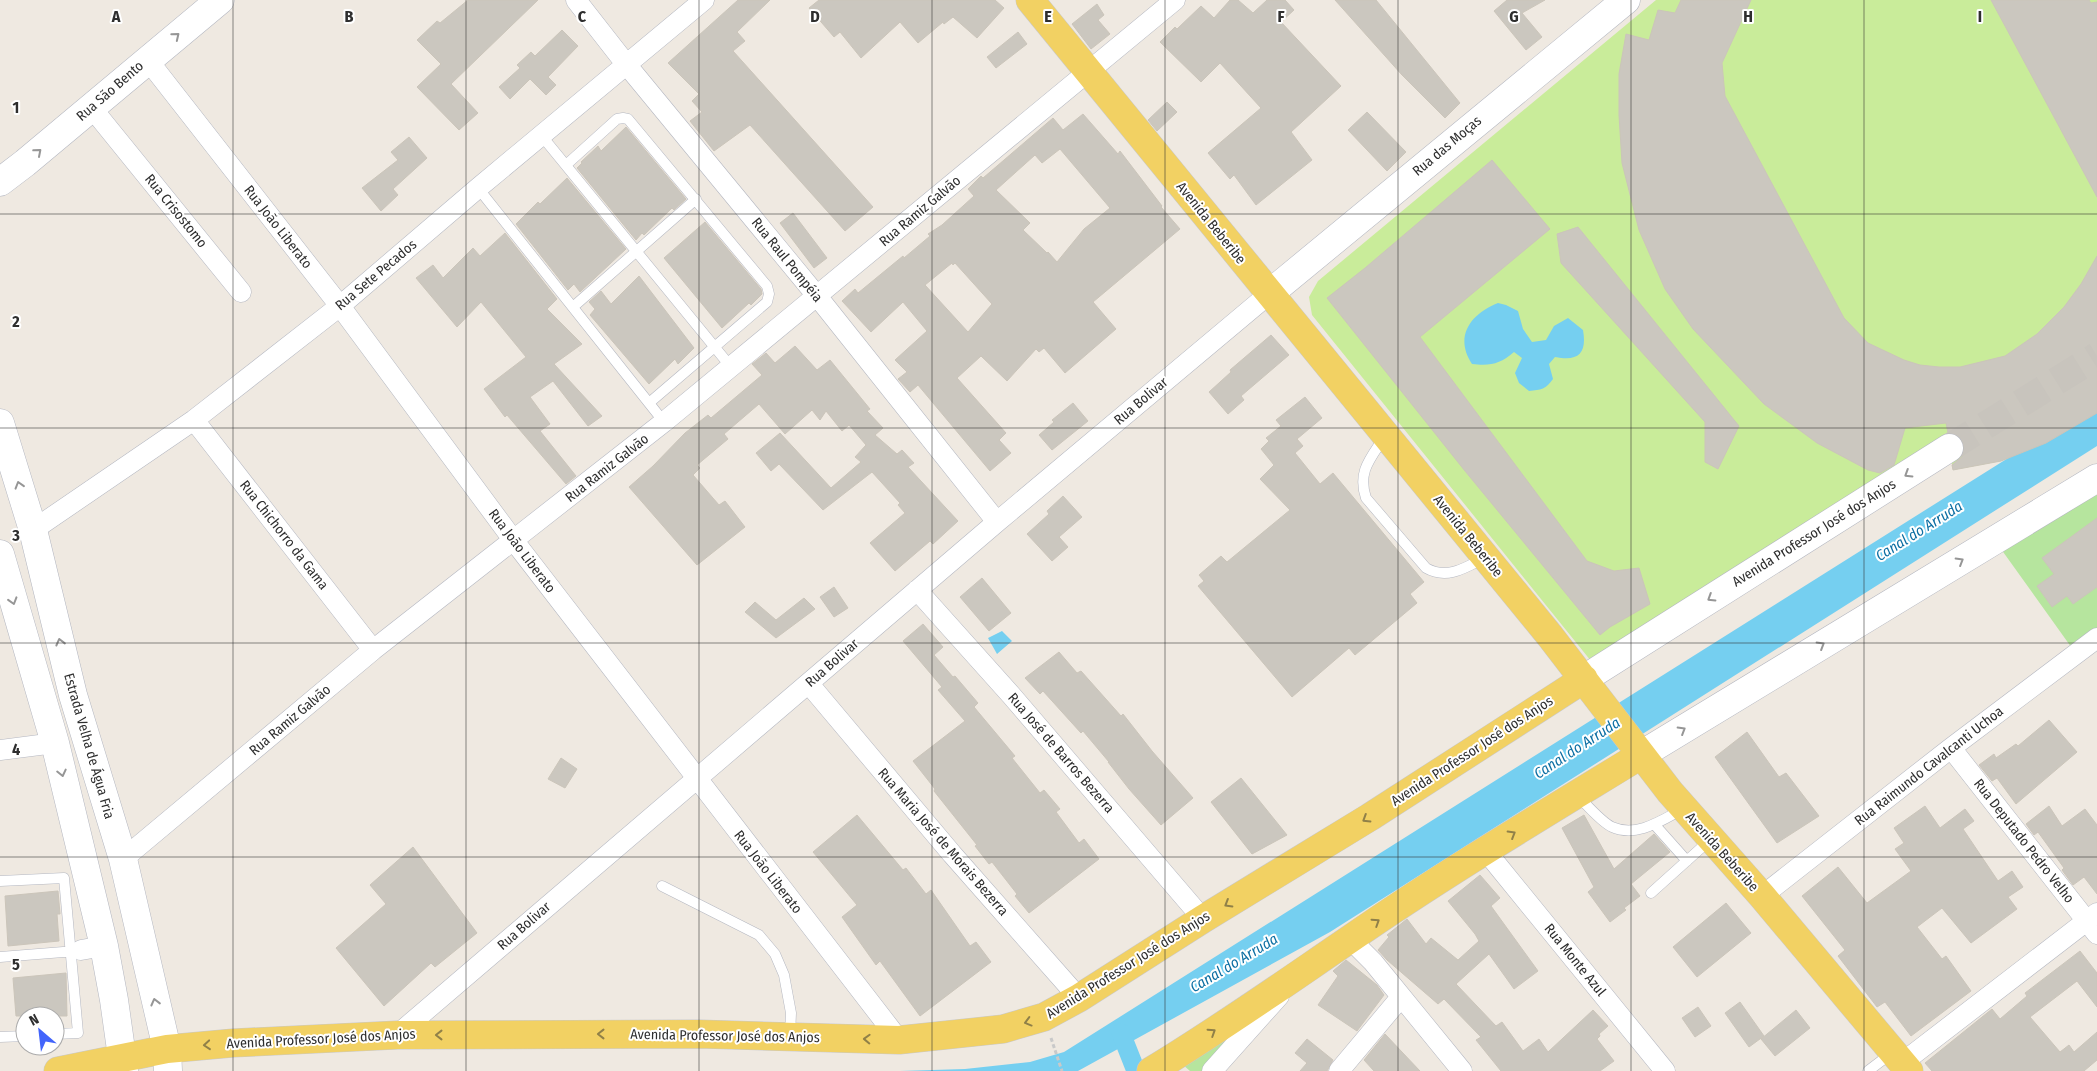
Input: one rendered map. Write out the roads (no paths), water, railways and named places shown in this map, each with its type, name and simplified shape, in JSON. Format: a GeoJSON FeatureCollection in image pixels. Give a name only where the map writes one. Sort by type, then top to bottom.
{"type":"FeatureCollection","features":[{"type":"Feature","properties":{"kind":"main road","name":"Rua São Bento"},"geometry":{"type":"LineString","coordinates":[[0,182],[26,163],[147,59],[220,0]]}},
{"type":"Feature","properties":{"kind":"main road","name":"Avenida Beberibe"},"geometry":{"type":"LineString","coordinates":[[1030,0],[1591,689],[1684,809],[1762,896],[1901,1062]]}},
{"type":"Feature","properties":{"kind":"main road","name":"Rua das Moças"},"geometry":{"type":"LineString","coordinates":[[1269,294],[1614,4]]}},
{"type":"Feature","properties":{"kind":"main road","name":"Estrada Velha de Água Fria"},"geometry":{"type":"LineString","coordinates":[[0,423],[33,530],[73,695],[123,859],[167,1060]]}},
{"type":"Feature","properties":{"kind":"main road","name":"Avenida Professor José dos Anjos"},"geometry":{"type":"LineString","coordinates":[[58,1071],[167,1060],[233,1043],[397,1034],[698,1034],[899,1040],[1003,1029],[1044,1017],[1079,998],[1203,919],[1370,817],[1591,689],[1949,448]]}},
{"type":"Feature","properties":{"kind":"main road"},"geometry":{"type":"LineString","coordinates":[[1167,1066],[1350,939],[1485,850],[1576,795],[1636,749],[2097,478]]}},
{"type":"Feature","properties":{"kind":"main road"},"geometry":{"type":"LineString","coordinates":[[1,565],[55,743],[85,950],[123,1064]]}},
{"type":"Feature","properties":{"kind":"street","name":"Rua Raul Pompéia"},"geometry":{"type":"LineString","coordinates":[[576,0],[626,64],[817,296],[997,522]]}},
{"type":"Feature","properties":{"kind":"street","name":"Rua Sete Pecados"},"geometry":{"type":"LineString","coordinates":[[33,530],[194,420],[340,306],[478,188],[704,0]]}},
{"type":"Feature","properties":{"kind":"street","name":"Rua Ramiz Galvão"},"geometry":{"type":"LineString","coordinates":[[123,859],[373,650],[664,422],[1175,0]]}},
{"type":"Feature","properties":{"kind":"street","name":"Rua João Liberato"},"geometry":{"type":"LineString","coordinates":[[147,59],[340,306],[514,541],[899,1040]]}},
{"type":"Feature","properties":{"kind":"street","name":"Rua Crisostomo"},"geometry":{"type":"LineString","coordinates":[[91,107],[242,292]]}},
{"type":"Feature","properties":{"kind":"street","name":"Rua Bolivar"},"geometry":{"type":"LineString","coordinates":[[397,1034],[997,522],[1269,294]]}},
{"type":"Feature","properties":{"kind":"street","name":"Rua Chichorro da Gama"},"geometry":{"type":"LineString","coordinates":[[194,420],[373,650]]}},
{"type":"Feature","properties":{"kind":"street","name":"Rua José de Barros Bezerra"},"geometry":{"type":"LineString","coordinates":[[917,590],[1018,702],[1203,919]]}},
{"type":"Feature","properties":{"kind":"street","name":"Rua Raimundo Cavalcanti Uchoa"},"geometry":{"type":"LineString","coordinates":[[1762,896],[1951,748],[2097,638]]}},
{"type":"Feature","properties":{"kind":"street","name":"Rua Maria José de Morais Bezerra"},"geometry":{"type":"LineString","coordinates":[[809,684],[952,854],[1079,998]]}},
{"type":"Feature","properties":{"kind":"street"},"geometry":{"type":"LineString","coordinates":[[0,750],[55,743]]}},
{"type":"Feature","properties":{"kind":"street","name":"Rua Deputado Pedro Velho"},"geometry":{"type":"LineString","coordinates":[[1951,748],[2094,923]]}},
{"type":"Feature","properties":{"kind":"street","name":"Rua Monte Azul"},"geometry":{"type":"LineString","coordinates":[[1485,850],[1665,1071]]}},
{"type":"Feature","properties":{"kind":"street"},"geometry":{"type":"LineString","coordinates":[[1901,1062],[2094,923]]}},
{"type":"Feature","properties":{"kind":"street"},"geometry":{"type":"LineString","coordinates":[[1350,939],[1373,962],[1462,1071]]}},
{"type":"Feature","properties":{"kind":"street"},"geometry":{"type":"LineString","coordinates":[[1212,1071],[1294,979]]}},
{"type":"Feature","properties":{"kind":"street"},"geometry":{"type":"LineString","coordinates":[[1339,1071],[1401,997]]}},
{"type":"Feature","properties":{"kind":"lane"},"geometry":{"type":"LineString","coordinates":[[566,165],[617,119],[628,119],[767,286],[767,302],[649,403]]}},
{"type":"Feature","properties":{"kind":"lane"},"geometry":{"type":"LineString","coordinates":[[541,136],[731,367]]}},
{"type":"Feature","properties":{"kind":"lane"},"geometry":{"type":"LineString","coordinates":[[478,188],[664,422]]}},
{"type":"Feature","properties":{"kind":"lane"},"geometry":{"type":"LineString","coordinates":[[573,307],[696,199]]}},
{"type":"Feature","properties":{"kind":"lane"},"geometry":{"type":"LineString","coordinates":[[1386,436],[1368,462],[1362,475],[1362,487],[1366,498],[1426,568],[1444,574],[1458,571],[1485,558]]}},
{"type":"Feature","properties":{"kind":"lane"},"geometry":{"type":"LineString","coordinates":[[1576,795],[1611,826],[1627,831],[1645,828],[1684,809]]}},
{"type":"Feature","properties":{"kind":"lane"},"geometry":{"type":"LineString","coordinates":[[1654,824],[1687,861]]}},
{"type":"Feature","properties":{"kind":"lane"},"geometry":{"type":"LineString","coordinates":[[1651,893],[1711,839]]}},
{"type":"Feature","properties":{"kind":"lane"},"geometry":{"type":"LineString","coordinates":[[0,881],[64,878],[85,950],[78,1033],[65,1034]]}},
{"type":"Feature","properties":{"kind":"lane"},"geometry":{"type":"LineString","coordinates":[[662,886],[759,934],[775,954],[784,975],[791,1013],[790,1036]]}},
{"type":"Feature","properties":{"kind":"lane"},"geometry":{"type":"LineString","coordinates":[[0,957],[85,950]]}},
{"type":"Feature","properties":{"kind":"lane"},"geometry":{"type":"LineString","coordinates":[[0,1037],[15,1036]]}},
{"type":"Feature","properties":{"kind":"lane"},"geometry":{"type":"LineString","coordinates":[[1868,1071],[1901,1062]]}},
{"type":"Feature","properties":{"kind":"water"},"geometry":{"type":"Polygon","coordinates":[[[1498,303],[1518,311],[1523,329],[1532,342],[1546,340],[1554,326],[1568,318],[1583,330],[1584,345],[1580,354],[1570,358],[1555,357],[1549,364],[1553,379],[1543,388],[1529,391],[1519,383],[1515,373],[1522,358],[1514,352],[1495,363],[1485,365],[1472,364],[1465,345],[1465,336],[1468,328],[1480,313],[1498,303]]]}},
{"type":"Feature","properties":{"kind":"water","name":"Canal do Arruda"},"geometry":{"type":"Polygon","coordinates":[[[2097,402],[2097,446],[1330,932],[1078,1071],[900,1071],[965,1069],[1030,1062],[1064,1052],[2097,402]]]}},
{"type":"Feature","properties":{"kind":"water"},"geometry":{"type":"Polygon","coordinates":[[[1002,631],[1012,641],[997,654],[988,638],[1002,631]]]}},
{"type":"Feature","properties":{"kind":"waterway"},"geometry":{"type":"LineString","coordinates":[[1121,1033],[1136,1071]]}},
{"type":"Feature","properties":{"kind":"tunnel"},"geometry":{"type":"LineString","coordinates":[[1949,448],[2097,356]]}}]}
